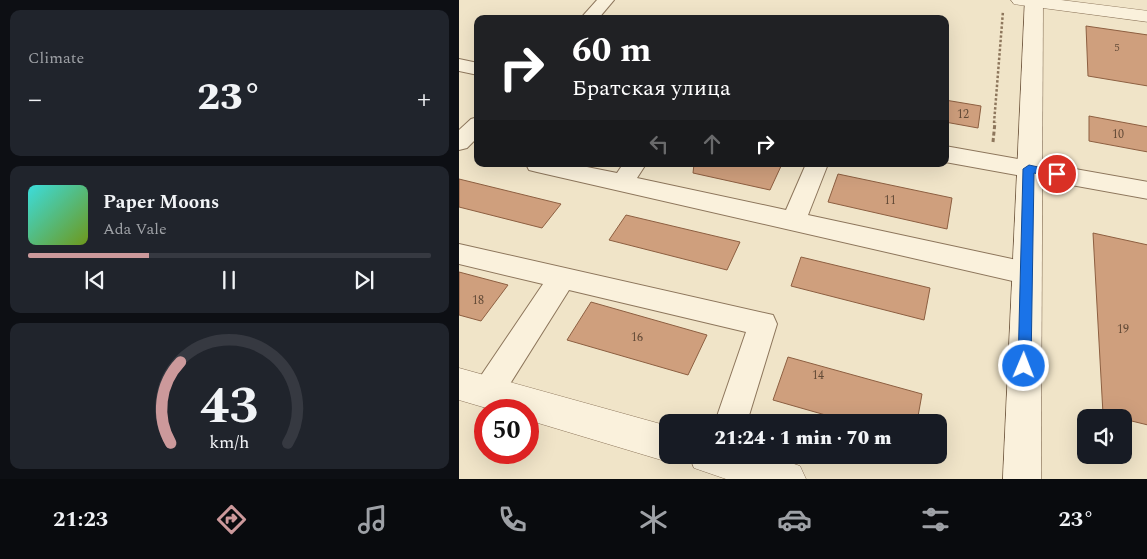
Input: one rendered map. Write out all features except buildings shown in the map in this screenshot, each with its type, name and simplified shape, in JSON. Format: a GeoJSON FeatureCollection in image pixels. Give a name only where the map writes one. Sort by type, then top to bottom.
{"type":"FeatureCollection","features":[{"type":"Feature","properties":{"kind":"main road"},"geometry":{"type":"LineString","coordinates":[[1022,479],[1029,169],[1029,1],[1147,17]]}},
{"type":"Feature","properties":{"kind":"main road"},"geometry":{"type":"LineString","coordinates":[[473,388],[659,441]]}},
{"type":"Feature","properties":{"kind":"main road"},"geometry":{"type":"LineString","coordinates":[[740,464],[787,479]]}},
{"type":"Feature","properties":{"kind":"street"},"geometry":{"type":"LineString","coordinates":[[592,15],[606,0]]}},
{"type":"Feature","properties":{"kind":"street"},"geometry":{"type":"LineString","coordinates":[[459,65],[474,68]]}},
{"type":"Feature","properties":{"kind":"street"},"geometry":{"type":"LineString","coordinates":[[474,128],[459,145],[474,149]]}},
{"type":"Feature","properties":{"kind":"street"},"geometry":{"type":"LineString","coordinates":[[949,155],[1147,191]]}},
{"type":"Feature","properties":{"kind":"street"},"geometry":{"type":"LineString","coordinates":[[568,167],[629,173],[794,221],[1026,273]]}},
{"type":"Feature","properties":{"kind":"street"},"geometry":{"type":"LineString","coordinates":[[794,221],[816,167]]}},
{"type":"Feature","properties":{"kind":"street"},"geometry":{"type":"LineString","coordinates":[[459,254],[763,324],[734,414]]}},
{"type":"Feature","properties":{"kind":"street"},"geometry":{"type":"LineString","coordinates":[[473,388],[562,278]]}},
{"type":"Feature","properties":{"kind":"path"},"geometry":{"type":"LineString","coordinates":[[991,162],[1003,9]]}},
{"type":"Feature","properties":{"kind":"route"},"geometry":{"type":"LineString","coordinates":[[1024,366],[1029,169],[1057,174]]}}]}
